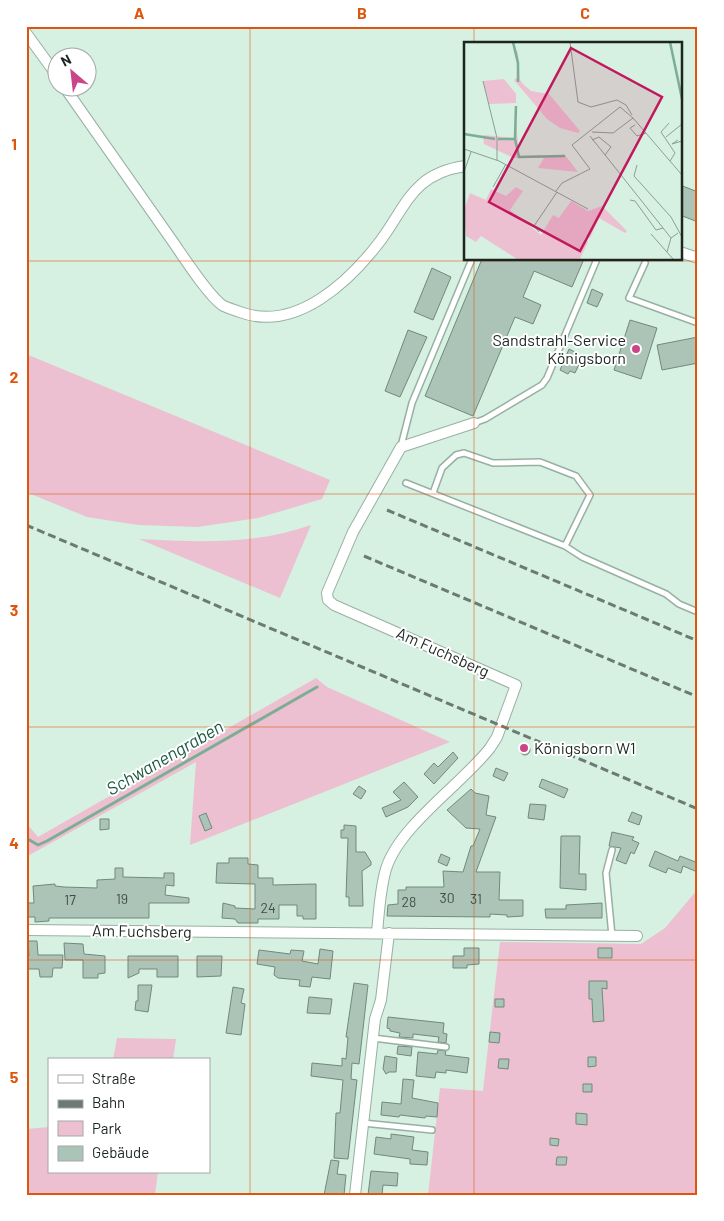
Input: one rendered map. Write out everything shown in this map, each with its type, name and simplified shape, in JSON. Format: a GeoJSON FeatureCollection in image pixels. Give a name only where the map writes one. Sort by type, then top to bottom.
{"type":"FeatureCollection","features":[{"type":"Feature","properties":{"kind":"street"},"geometry":{"type":"LineString","coordinates":[[26,33],[48,63]]}},
{"type":"Feature","properties":{"kind":"street"},"geometry":{"type":"LineString","coordinates":[[72,98],[195,273],[222,305],[255,317],[287,315],[322,298],[352,274],[370,253],[381,240],[410,194],[430,177],[464,166]]}},
{"type":"Feature","properties":{"kind":"street"},"geometry":{"type":"LineString","coordinates":[[682,253],[698,258]]}},
{"type":"Feature","properties":{"kind":"street"},"geometry":{"type":"LineString","coordinates":[[401,447],[474,423]]}},
{"type":"Feature","properties":{"kind":"street","name":"Am Fuchsberg"},"geometry":{"type":"LineString","coordinates":[[377,933],[384,879],[390,859],[413,826],[490,748],[497,737],[516,685],[370,619],[334,605],[328,600],[329,584],[353,532],[401,447]]}},
{"type":"Feature","properties":{"kind":"street","name":"Am Fuchsberg"},"geometry":{"type":"LineString","coordinates":[[26,930],[637,936]]}},
{"type":"Feature","properties":{"kind":"street"},"geometry":{"type":"LineString","coordinates":[[356,1195],[375,1018],[382,1000],[389,933]]}},
{"type":"Feature","properties":{"kind":"lane"},"geometry":{"type":"LineString","coordinates":[[401,447],[412,403],[472,260]]}},
{"type":"Feature","properties":{"kind":"lane"},"geometry":{"type":"LineString","coordinates":[[474,423],[542,385],[547,378],[597,260]]}},
{"type":"Feature","properties":{"kind":"lane"},"geometry":{"type":"LineString","coordinates":[[645,262],[628,298],[698,323]]}},
{"type":"Feature","properties":{"kind":"lane"},"geometry":{"type":"LineString","coordinates":[[433,493],[442,468],[456,455],[464,453],[493,463],[540,462],[576,476],[590,495],[565,546]]}},
{"type":"Feature","properties":{"kind":"lane"},"geometry":{"type":"LineString","coordinates":[[406,483],[565,546],[582,557],[666,594],[679,604],[698,612]]}},
{"type":"Feature","properties":{"kind":"lane"},"geometry":{"type":"LineString","coordinates":[[612,850],[606,873],[612,936]]}},
{"type":"Feature","properties":{"kind":"lane"},"geometry":{"type":"LineString","coordinates":[[373,1038],[446,1047]]}},
{"type":"Feature","properties":{"kind":"lane"},"geometry":{"type":"LineString","coordinates":[[363,1123],[432,1130]]}},
{"type":"Feature","properties":{"kind":"green space"},"geometry":{"type":"Polygon","coordinates":[[[26,354],[330,480],[322,499],[258,518],[198,527],[138,525],[87,517],[26,492],[26,354]]]}},
{"type":"Feature","properties":{"kind":"green space"},"geometry":{"type":"Polygon","coordinates":[[[311,525],[280,598],[139,539],[226,541],[269,536],[311,525]]]}},
{"type":"Feature","properties":{"kind":"green space"},"geometry":{"type":"Polygon","coordinates":[[[316,678],[327,687],[450,742],[190,845],[196,762],[26,857],[26,823],[38,837],[316,678]]]}},
{"type":"Feature","properties":{"kind":"green space"},"geometry":{"type":"Polygon","coordinates":[[[698,889],[698,1195],[428,1195],[440,1088],[483,1091],[500,942],[641,944],[665,928],[698,889]]]}},
{"type":"Feature","properties":{"kind":"green space"},"geometry":{"type":"Polygon","coordinates":[[[117,1038],[176,1039],[173,1058],[113,1058],[117,1038]]]}},
{"type":"Feature","properties":{"kind":"green space"},"geometry":{"type":"Polygon","coordinates":[[[48,1127],[48,1174],[158,1174],[155,1195],[26,1195],[26,1129],[48,1127]]]}},
{"type":"Feature","properties":{"kind":"building"},"geometry":{"type":"Polygon","coordinates":[[[682,186],[698,192],[698,222],[682,216],[682,186]]]}},
{"type":"Feature","properties":{"kind":"building"},"geometry":{"type":"Polygon","coordinates":[[[482,260],[584,260],[572,287],[534,271],[523,297],[541,305],[533,324],[515,317],[473,416],[425,396],[482,260]]]}},
{"type":"Feature","properties":{"kind":"building"},"geometry":{"type":"Polygon","coordinates":[[[432,268],[451,277],[433,320],[414,312],[432,268]]]}},
{"type":"Feature","properties":{"kind":"building"},"geometry":{"type":"Polygon","coordinates":[[[592,289],[603,294],[597,307],[587,303],[592,289]]]}},
{"type":"Feature","properties":{"kind":"building","name":"Sandstrahl-Service Königsborn"},"geometry":{"type":"Polygon","coordinates":[[[630,320],[657,328],[641,379],[614,370],[630,320]]]}},
{"type":"Feature","properties":{"kind":"building"},"geometry":{"type":"Polygon","coordinates":[[[408,330],[427,337],[400,397],[385,391],[408,330]]]}},
{"type":"Feature","properties":{"kind":"building"},"geometry":{"type":"Polygon","coordinates":[[[698,337],[698,363],[662,370],[657,345],[698,337]]]}},
{"type":"Feature","properties":{"kind":"building"},"geometry":{"type":"Polygon","coordinates":[[[569,349],[577,353],[575,357],[581,360],[575,373],[570,371],[568,374],[560,370],[569,349]]]}},
{"type":"Feature","properties":{"kind":"building","name":"Königsborn W1"},"geometry":{"type":"Polygon","coordinates":[[[523,745],[527,745],[530,750],[529,754],[523,755],[520,752],[520,748],[523,745]]]}},
{"type":"Feature","properties":{"kind":"building"},"geometry":{"type":"Polygon","coordinates":[[[453,752],[458,758],[434,784],[424,774],[434,763],[438,767],[453,752]]]}},
{"type":"Feature","properties":{"kind":"building"},"geometry":{"type":"Polygon","coordinates":[[[496,768],[508,773],[504,781],[493,776],[496,768]]]}},
{"type":"Feature","properties":{"kind":"building"},"geometry":{"type":"Polygon","coordinates":[[[542,779],[568,789],[564,798],[539,787],[542,779]]]}},
{"type":"Feature","properties":{"kind":"building"},"geometry":{"type":"Polygon","coordinates":[[[404,782],[418,797],[408,807],[386,817],[382,808],[401,800],[393,792],[404,782]]]}},
{"type":"Feature","properties":{"kind":"building"},"geometry":{"type":"Polygon","coordinates":[[[359,786],[366,791],[361,799],[353,794],[359,786]]]}},
{"type":"Feature","properties":{"kind":"building"},"geometry":{"type":"Polygon","coordinates":[[[471,789],[475,793],[489,796],[486,815],[496,817],[476,872],[500,872],[499,900],[523,900],[523,916],[507,917],[507,915],[490,914],[490,917],[387,916],[388,905],[398,904],[398,890],[406,890],[406,887],[444,887],[443,871],[463,872],[471,846],[473,846],[480,829],[466,828],[447,810],[471,789]]]}},
{"type":"Feature","properties":{"kind":"building"},"geometry":{"type":"Polygon","coordinates":[[[530,804],[546,805],[544,820],[528,818],[530,804]]]}},
{"type":"Feature","properties":{"kind":"building"},"geometry":{"type":"Polygon","coordinates":[[[632,812],[642,816],[639,825],[628,821],[632,812]]]}},
{"type":"Feature","properties":{"kind":"building"},"geometry":{"type":"Polygon","coordinates":[[[206,813],[212,828],[205,831],[199,816],[206,813]]]}},
{"type":"Feature","properties":{"kind":"building"},"geometry":{"type":"Polygon","coordinates":[[[100,819],[109,819],[109,829],[100,830],[100,819]]]}},
{"type":"Feature","properties":{"kind":"building"},"geometry":{"type":"Polygon","coordinates":[[[344,825],[356,826],[356,852],[365,852],[371,862],[371,865],[362,871],[363,906],[349,906],[349,897],[346,897],[348,838],[341,838],[341,830],[344,830],[344,825]]]}},
{"type":"Feature","properties":{"kind":"building"},"geometry":{"type":"Polygon","coordinates":[[[612,832],[634,837],[632,840],[639,843],[634,854],[631,852],[626,864],[616,860],[621,848],[609,846],[612,832]]]}},
{"type":"Feature","properties":{"kind":"building"},"geometry":{"type":"Polygon","coordinates":[[[561,836],[580,836],[579,874],[586,874],[586,890],[560,888],[561,836]]]}},
{"type":"Feature","properties":{"kind":"building"},"geometry":{"type":"Polygon","coordinates":[[[655,851],[678,861],[680,856],[698,863],[695,871],[683,866],[681,873],[668,868],[666,873],[649,866],[655,851]]]}},
{"type":"Feature","properties":{"kind":"building"},"geometry":{"type":"Polygon","coordinates":[[[441,854],[450,858],[447,866],[438,862],[441,854]]]}},
{"type":"Feature","properties":{"kind":"building"},"geometry":{"type":"Polygon","coordinates":[[[229,858],[248,858],[248,864],[258,865],[258,878],[273,878],[273,885],[316,884],[316,919],[303,919],[303,916],[297,916],[297,905],[279,905],[279,919],[258,919],[258,923],[238,923],[235,919],[222,918],[223,903],[235,906],[235,908],[255,909],[255,884],[216,883],[217,863],[229,863],[229,858]]]}},
{"type":"Feature","properties":{"kind":"building"},"geometry":{"type":"Polygon","coordinates":[[[115,868],[123,868],[123,877],[164,878],[164,873],[174,873],[174,886],[166,885],[165,895],[189,898],[189,903],[149,903],[149,918],[49,918],[49,921],[35,922],[35,917],[26,917],[26,903],[34,903],[33,886],[55,884],[55,886],[64,887],[97,888],[97,880],[115,879],[115,868]]]}},
{"type":"Feature","properties":{"kind":"building"},"geometry":{"type":"Polygon","coordinates":[[[602,903],[602,918],[546,918],[545,909],[566,909],[566,905],[602,903]]]}},
{"type":"Feature","properties":{"kind":"building"},"geometry":{"type":"Polygon","coordinates":[[[28,941],[37,941],[38,955],[63,955],[62,968],[53,968],[52,977],[40,977],[39,969],[26,969],[26,955],[29,956],[28,941]]]}},
{"type":"Feature","properties":{"kind":"building"},"geometry":{"type":"Polygon","coordinates":[[[64,943],[83,944],[84,954],[105,956],[105,973],[98,974],[98,978],[83,978],[83,960],[65,960],[64,943]]]}},
{"type":"Feature","properties":{"kind":"building"},"geometry":{"type":"Polygon","coordinates":[[[464,948],[479,948],[479,964],[467,965],[467,968],[453,968],[453,956],[464,956],[464,948]]]}},
{"type":"Feature","properties":{"kind":"building"},"geometry":{"type":"Polygon","coordinates":[[[598,948],[612,948],[612,958],[598,958],[598,948]]]}},
{"type":"Feature","properties":{"kind":"building"},"geometry":{"type":"Polygon","coordinates":[[[320,949],[333,951],[330,979],[312,977],[310,987],[299,986],[300,980],[278,978],[274,975],[275,967],[257,964],[259,950],[290,954],[291,950],[304,951],[302,961],[318,964],[320,949]]]}},
{"type":"Feature","properties":{"kind":"building"},"geometry":{"type":"Polygon","coordinates":[[[128,956],[178,956],[178,977],[157,977],[157,969],[139,969],[139,973],[128,978],[128,956]]]}},
{"type":"Feature","properties":{"kind":"building"},"geometry":{"type":"Polygon","coordinates":[[[197,956],[222,956],[221,976],[197,977],[197,956]]]}},
{"type":"Feature","properties":{"kind":"building"},"geometry":{"type":"Polygon","coordinates":[[[589,981],[607,981],[607,989],[602,988],[604,1021],[593,1022],[592,999],[589,999],[589,981]]]}},
{"type":"Feature","properties":{"kind":"building"},"geometry":{"type":"Polygon","coordinates":[[[354,983],[368,985],[359,1064],[352,1063],[351,1079],[357,1080],[348,1159],[334,1158],[336,1113],[340,1113],[343,1080],[311,1076],[312,1063],[342,1066],[342,1058],[346,1059],[348,1037],[346,1037],[354,983]]]}},
{"type":"Feature","properties":{"kind":"building"},"geometry":{"type":"Polygon","coordinates":[[[138,985],[152,985],[148,1012],[135,1010],[136,1001],[138,1001],[138,985]]]}},
{"type":"Feature","properties":{"kind":"building"},"geometry":{"type":"Polygon","coordinates":[[[233,987],[244,989],[241,1003],[245,1004],[241,1035],[226,1033],[233,987]]]}},
{"type":"Feature","properties":{"kind":"building"},"geometry":{"type":"Polygon","coordinates":[[[309,997],[332,999],[330,1014],[307,1013],[309,997]]]}},
{"type":"Feature","properties":{"kind":"building"},"geometry":{"type":"Polygon","coordinates":[[[495,999],[504,999],[504,1007],[495,1007],[495,999]]]}},
{"type":"Feature","properties":{"kind":"building"},"geometry":{"type":"Polygon","coordinates":[[[388,1017],[444,1023],[443,1033],[447,1034],[446,1043],[438,1042],[439,1037],[413,1034],[413,1038],[399,1037],[400,1033],[390,1031],[387,1028],[388,1017]]]}},
{"type":"Feature","properties":{"kind":"building"},"geometry":{"type":"Polygon","coordinates":[[[490,1032],[500,1033],[499,1043],[489,1042],[490,1032]]]}},
{"type":"Feature","properties":{"kind":"building"},"geometry":{"type":"Polygon","coordinates":[[[398,1046],[412,1047],[411,1056],[397,1054],[398,1046]]]}},
{"type":"Feature","properties":{"kind":"building"},"geometry":{"type":"Polygon","coordinates":[[[438,1050],[446,1051],[445,1055],[469,1058],[467,1073],[446,1070],[446,1073],[436,1072],[435,1078],[416,1076],[418,1052],[437,1054],[438,1050]]]}},
{"type":"Feature","properties":{"kind":"building"},"geometry":{"type":"Polygon","coordinates":[[[385,1056],[397,1058],[396,1072],[386,1074],[383,1069],[385,1056]]]}},
{"type":"Feature","properties":{"kind":"building"},"geometry":{"type":"Polygon","coordinates":[[[588,1057],[596,1057],[596,1066],[588,1067],[588,1057]]]}},
{"type":"Feature","properties":{"kind":"building"},"geometry":{"type":"Polygon","coordinates":[[[499,1059],[509,1059],[508,1069],[498,1068],[499,1059]]]}},
{"type":"Feature","properties":{"kind":"building"},"geometry":{"type":"Polygon","coordinates":[[[403,1079],[414,1080],[412,1098],[438,1103],[437,1117],[381,1115],[382,1102],[401,1104],[403,1079]]]}},
{"type":"Feature","properties":{"kind":"building"},"geometry":{"type":"Polygon","coordinates":[[[583,1084],[592,1084],[592,1092],[583,1092],[583,1084]]]}},
{"type":"Feature","properties":{"kind":"building"},"geometry":{"type":"Polygon","coordinates":[[[576,1113],[587,1114],[587,1125],[576,1124],[576,1113]]]}},
{"type":"Feature","properties":{"kind":"building"},"geometry":{"type":"Polygon","coordinates":[[[391,1134],[414,1137],[412,1150],[428,1152],[427,1165],[410,1164],[410,1159],[374,1154],[376,1137],[391,1139],[391,1134]]]}},
{"type":"Feature","properties":{"kind":"building"},"geometry":{"type":"Polygon","coordinates":[[[550,1138],[559,1139],[558,1146],[550,1145],[550,1138]]]}},
{"type":"Feature","properties":{"kind":"building"},"geometry":{"type":"Polygon","coordinates":[[[557,1157],[567,1157],[566,1165],[556,1165],[557,1157]]]}},
{"type":"Feature","properties":{"kind":"building"},"geometry":{"type":"Polygon","coordinates":[[[331,1160],[339,1161],[337,1174],[346,1175],[344,1195],[324,1195],[331,1160]]]}},
{"type":"Feature","properties":{"kind":"building"},"geometry":{"type":"Polygon","coordinates":[[[371,1171],[398,1173],[397,1186],[383,1185],[382,1195],[368,1195],[371,1171]]]}},
{"type":"Feature","properties":{"kind":"waterway","name":"Schwanengraben"},"geometry":{"type":"LineString","coordinates":[[26,838],[38,845],[47,841],[317,687]]}},
{"type":"Feature","properties":{"kind":"railway"},"geometry":{"type":"LineString","coordinates":[[387,510],[698,641]]}},
{"type":"Feature","properties":{"kind":"railway"},"geometry":{"type":"LineString","coordinates":[[26,525],[698,809]]}},
{"type":"Feature","properties":{"kind":"railway"},"geometry":{"type":"LineString","coordinates":[[364,556],[698,697]]}},
{"type":"Feature","properties":{"kind":"place","name":"Sandstrahl-Service Königsborn"},"geometry":{"type":"Point","coordinates":[636,349]}},
{"type":"Feature","properties":{"kind":"place","name":"Königsborn W1"},"geometry":{"type":"Point","coordinates":[524,748]}}]}
